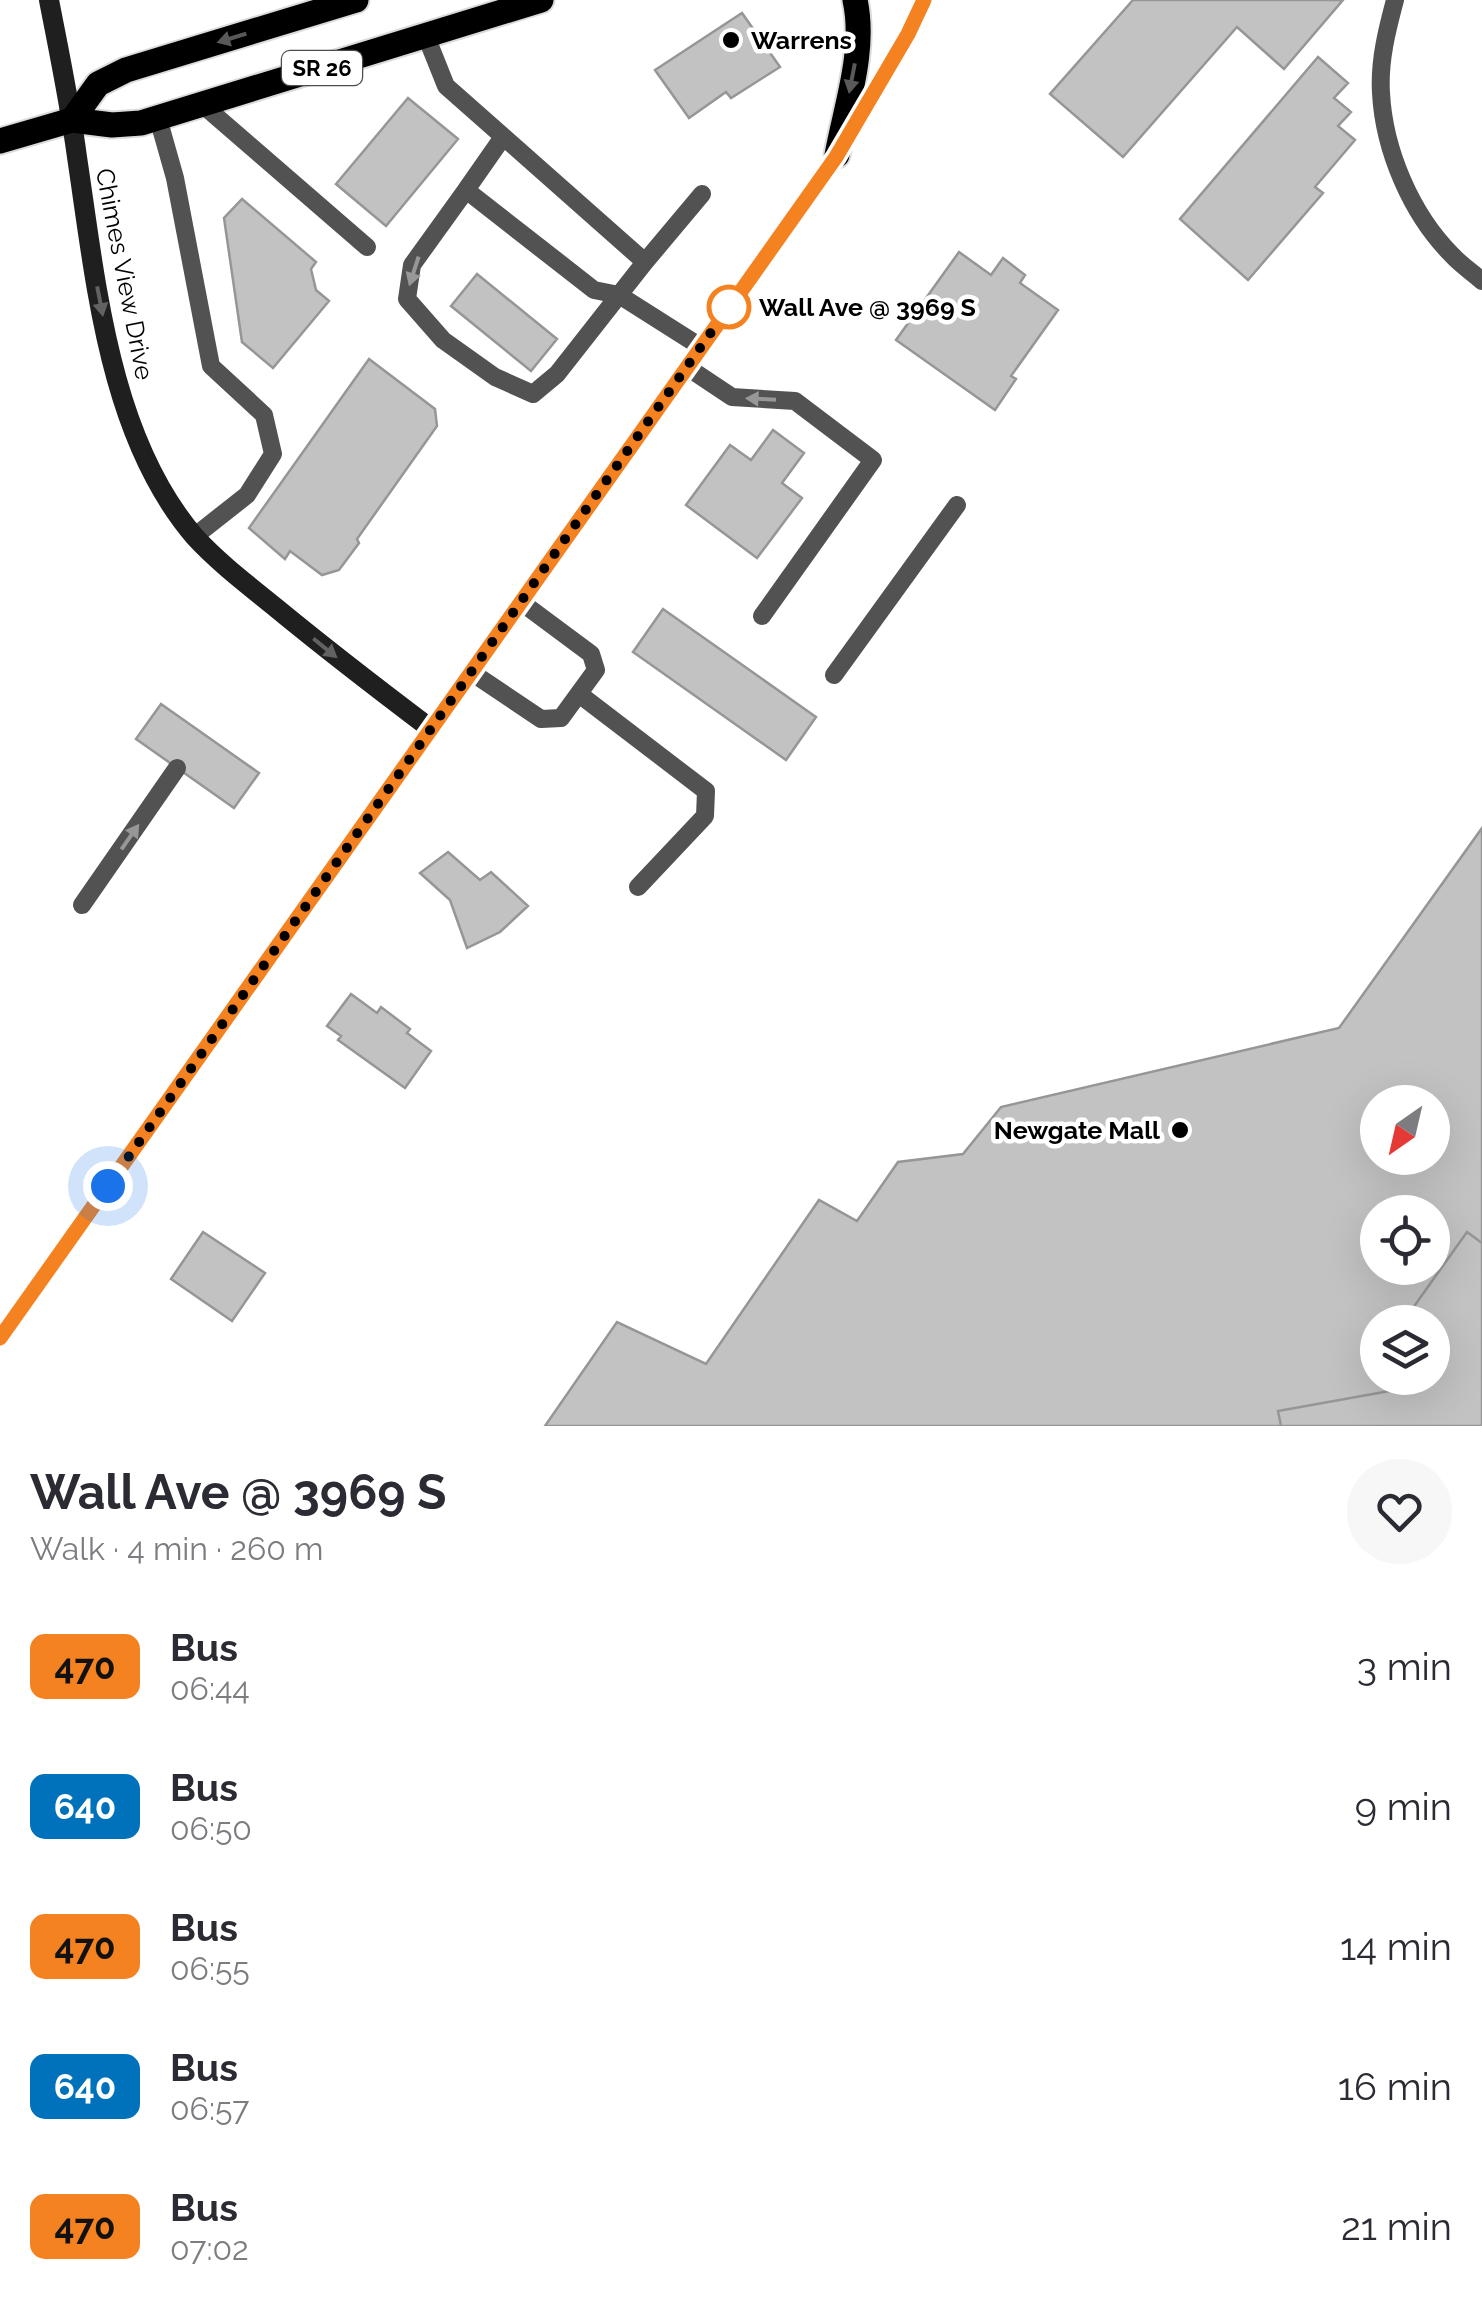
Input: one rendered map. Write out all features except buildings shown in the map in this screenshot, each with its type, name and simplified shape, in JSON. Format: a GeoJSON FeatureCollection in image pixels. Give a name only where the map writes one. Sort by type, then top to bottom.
{"type":"FeatureCollection","features":[{"type":"Feature","properties":{"kind":"main road","name":"Chimes View Drive"},"geometry":{"type":"LineString","coordinates":[[48,0],[72,120],[99,298],[124,402],[153,474],[195,536],[216,559],[431,729]]}},
{"type":"Feature","properties":{"kind":"main road","name":"SR 26"},"geometry":{"type":"LineString","coordinates":[[72,120],[98,84],[126,70],[356,0]]}},
{"type":"Feature","properties":{"kind":"main road","name":"SR 26"},"geometry":{"type":"LineString","coordinates":[[0,141],[72,120],[112,125],[141,123],[541,0]]}},
{"type":"Feature","properties":{"kind":"main road"},"geometry":{"type":"LineString","coordinates":[[836,155],[856,53],[858,16],[854,0]]}},
{"type":"Feature","properties":{"kind":"main road"},"geometry":{"type":"LineString","coordinates":[[0,1338],[836,155],[924,0]]}},
{"type":"Feature","properties":{"kind":"lane"},"geometry":{"type":"LineString","coordinates":[[1395,0],[1384,40],[1380,91],[1386,133],[1402,178],[1424,220],[1451,255],[1482,280]]}},
{"type":"Feature","properties":{"kind":"lane"},"geometry":{"type":"LineString","coordinates":[[426,36],[446,86],[645,262]]}},
{"type":"Feature","properties":{"kind":"lane"},"geometry":{"type":"LineString","coordinates":[[202,105],[367,246]]}},
{"type":"Feature","properties":{"kind":"lane"},"geometry":{"type":"LineString","coordinates":[[158,118],[175,178],[211,366],[264,415],[273,454],[247,495],[195,536]]}},
{"type":"Feature","properties":{"kind":"lane"},"geometry":{"type":"LineString","coordinates":[[503,137],[412,265],[406,299],[443,340],[495,377],[533,394],[556,374],[702,194]]}},
{"type":"Feature","properties":{"kind":"lane"},"geometry":{"type":"LineString","coordinates":[[466,190],[594,290],[619,296],[702,347]]}},
{"type":"Feature","properties":{"kind":"lane"},"geometry":{"type":"LineString","coordinates":[[687,367],[732,397],[796,401],[873,460],[762,616]]}},
{"type":"Feature","properties":{"kind":"lane"},"geometry":{"type":"LineString","coordinates":[[834,674],[956,505]]}},
{"type":"Feature","properties":{"kind":"lane"},"geometry":{"type":"LineString","coordinates":[[471,672],[541,719],[561,718],[579,694],[596,670],[591,654],[521,602]]}},
{"type":"Feature","properties":{"kind":"lane"},"geometry":{"type":"LineString","coordinates":[[579,694],[706,792],[705,816],[638,887]]}},
{"type":"Feature","properties":{"kind":"lane"},"geometry":{"type":"LineString","coordinates":[[82,905],[177,768]]}},
{"type":"Feature","properties":{"kind":"bus line","name":"470"},"geometry":{"type":"LineString","coordinates":[[0,1338],[836,157],[924,0]]}},
{"type":"Feature","properties":{"kind":"place","name":"Warrens"},"geometry":{"type":"Point","coordinates":[731,40]}},
{"type":"Feature","properties":{"kind":"place","name":"Wall Ave @ 3969 S"},"geometry":{"type":"Point","coordinates":[729,307]}},
{"type":"Feature","properties":{"kind":"place","name":"Newgate Mall"},"geometry":{"type":"Point","coordinates":[1180,1130]}},
{"type":"Feature","properties":{"kind":"route"},"geometry":{"type":"LineString","coordinates":[[108,1186],[729,307]]}}]}
